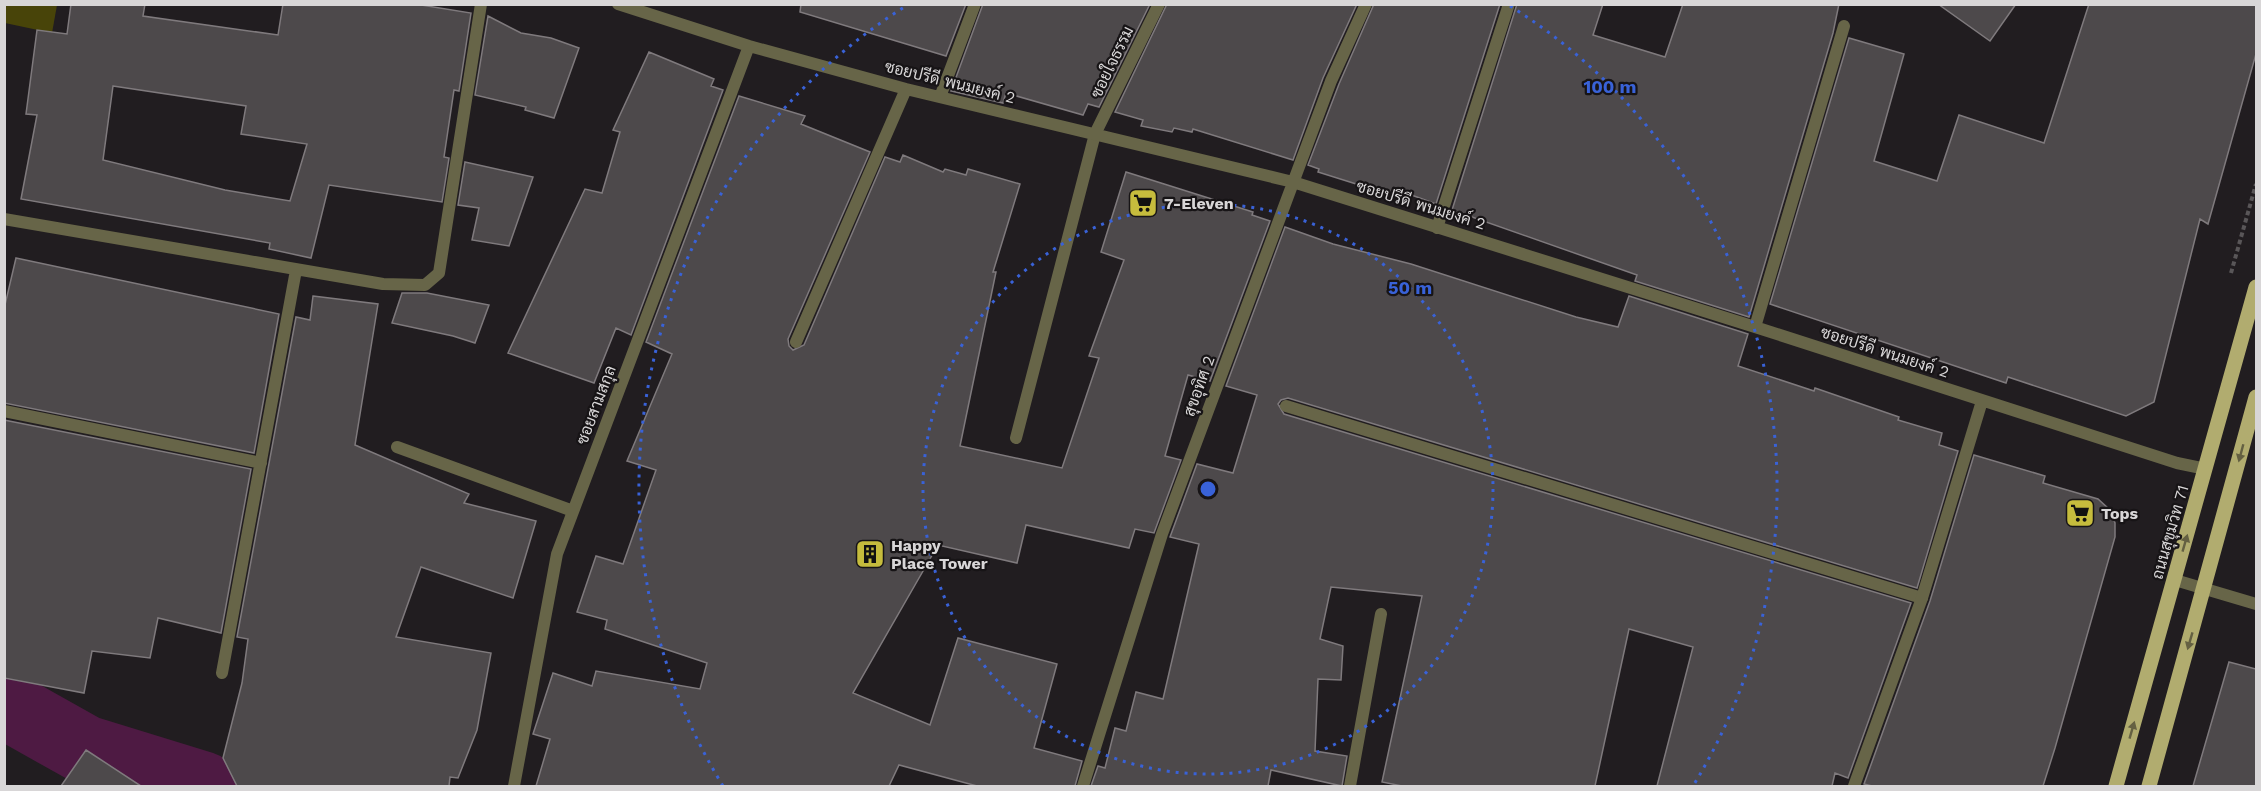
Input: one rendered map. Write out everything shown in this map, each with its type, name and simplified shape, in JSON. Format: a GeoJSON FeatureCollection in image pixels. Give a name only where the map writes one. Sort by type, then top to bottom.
{"type":"FeatureCollection","features":[{"type":"Feature","properties":{"kind":"main road","name":"ถนนสุขุมวิท 71"},"geometry":{"type":"LineString","coordinates":[[2116,786],[2256,287]]}},
{"type":"Feature","properties":{"kind":"main road"},"geometry":{"type":"LineString","coordinates":[[2149,786],[2256,397]]}},
{"type":"Feature","properties":{"kind":"street"},"geometry":{"type":"LineString","coordinates":[[4,219],[383,284],[425,285],[439,273],[481,4]]}},
{"type":"Feature","properties":{"kind":"street","name":"ซอยปรีดี พนมยงค์ 2"},"geometry":{"type":"LineString","coordinates":[[618,4],[749,46],[906,89],[1293,182],[2177,463],[2206,470]]}},
{"type":"Feature","properties":{"kind":"street"},"geometry":{"type":"LineString","coordinates":[[940,97],[975,4]]}},
{"type":"Feature","properties":{"kind":"street","name":"ซอยใจธรรม"},"geometry":{"type":"LineString","coordinates":[[1016,438],[1095,134],[1159,4]]}},
{"type":"Feature","properties":{"kind":"street","name":"สุขอุทิศ 2"},"geometry":{"type":"LineString","coordinates":[[1083,786],[1162,534],[1331,81],[1366,4]]}},
{"type":"Feature","properties":{"kind":"street"},"geometry":{"type":"LineString","coordinates":[[1437,228],[1509,4]]}},
{"type":"Feature","properties":{"kind":"street"},"geometry":{"type":"LineString","coordinates":[[1755,327],[1844,26]]}},
{"type":"Feature","properties":{"kind":"street","name":"ซอยสามสกุล"},"geometry":{"type":"LineString","coordinates":[[514,786],[557,554],[749,46]]}},
{"type":"Feature","properties":{"kind":"street"},"geometry":{"type":"LineString","coordinates":[[796,342],[906,89]]}},
{"type":"Feature","properties":{"kind":"street"},"geometry":{"type":"LineString","coordinates":[[222,673],[296,270]]}},
{"type":"Feature","properties":{"kind":"street"},"geometry":{"type":"LineString","coordinates":[[1854,786],[1922,598],[1982,401]]}},
{"type":"Feature","properties":{"kind":"street"},"geometry":{"type":"LineString","coordinates":[[1286,406],[1922,598]]}},
{"type":"Feature","properties":{"kind":"street"},"geometry":{"type":"LineString","coordinates":[[4,411],[261,463]]}},
{"type":"Feature","properties":{"kind":"street"},"geometry":{"type":"LineString","coordinates":[[397,447],[573,511]]}},
{"type":"Feature","properties":{"kind":"street"},"geometry":{"type":"LineString","coordinates":[[2175,580],[2256,604]]}},
{"type":"Feature","properties":{"kind":"street"},"geometry":{"type":"LineString","coordinates":[[1350,786],[1381,614]]}},
{"type":"Feature","properties":{"kind":"shaded area"},"geometry":{"type":"Polygon","coordinates":[[[4,5],[57,5],[52,33],[5,23],[4,5]]]}},
{"type":"Feature","properties":{"kind":"building"},"geometry":{"type":"Polygon","coordinates":[[[71,4],[145,4],[143,16],[278,35],[283,4],[415,4],[471,13],[459,91],[454,90],[444,157],[449,158],[442,202],[329,185],[311,258],[269,249],[270,243],[21,199],[37,115],[26,114],[37,30],[67,34],[71,4]],[[113,86],[103,160],[225,190],[290,201],[307,144],[241,134],[246,106],[113,86]]]}},
{"type":"Feature","properties":{"kind":"building"},"geometry":{"type":"Polygon","coordinates":[[[801,4],[966,4],[946,56],[800,12],[801,4]]]}},
{"type":"Feature","properties":{"kind":"building"},"geometry":{"type":"Polygon","coordinates":[[[983,4],[1150,4],[1099,107],[1088,104],[1083,115],[1006,93],[1003,103],[951,91],[983,4]]]}},
{"type":"Feature","properties":{"kind":"building"},"geometry":{"type":"Polygon","coordinates":[[[1167,4],[1357,4],[1323,78],[1293,160],[1193,129],[1192,132],[1174,128],[1172,132],[1141,126],[1143,120],[1115,112],[1167,4]]]}},
{"type":"Feature","properties":{"kind":"building"},"geometry":{"type":"Polygon","coordinates":[[[1374,4],[1500,4],[1436,204],[1406,193],[1404,199],[1318,172],[1319,169],[1308,165],[1339,84],[1374,4]]]}},
{"type":"Feature","properties":{"kind":"building"},"geometry":{"type":"Polygon","coordinates":[[[1517,4],[1603,4],[1593,35],[1665,57],[1683,4],[1839,4],[1833,33],[1749,317],[1635,281],[1637,275],[1452,210],[1517,4]]]}},
{"type":"Feature","properties":{"kind":"building"},"geometry":{"type":"Polygon","coordinates":[[[1938,4],[2016,4],[1990,41],[1938,4]]]}},
{"type":"Feature","properties":{"kind":"building"},"geometry":{"type":"Polygon","coordinates":[[[2089,4],[2256,4],[2256,54],[2208,224],[2200,219],[2154,402],[2126,416],[2008,377],[2006,383],[1770,304],[1849,38],[1904,54],[1874,161],[1937,181],[1959,115],[2044,143],[2089,4]]]}},
{"type":"Feature","properties":{"kind":"building"},"geometry":{"type":"Polygon","coordinates":[[[488,16],[521,33],[551,38],[579,48],[554,118],[525,110],[526,107],[475,95],[488,16]]]}},
{"type":"Feature","properties":{"kind":"building"},"geometry":{"type":"Polygon","coordinates":[[[649,52],[714,79],[711,86],[723,90],[631,335],[616,328],[594,383],[508,353],[585,189],[602,193],[620,132],[613,130],[649,52]]]}},
{"type":"Feature","properties":{"kind":"building"},"geometry":{"type":"Polygon","coordinates":[[[739,96],[805,116],[801,124],[870,152],[788,339],[789,346],[793,350],[804,345],[885,157],[900,162],[903,155],[943,172],[945,169],[966,175],[968,169],[1020,184],[993,272],[996,272],[960,446],[1062,468],[1099,358],[1089,356],[1124,260],[1101,252],[1126,172],[1253,212],[1252,215],[1270,221],[1210,381],[1188,375],[1165,456],[1181,460],[1154,533],[1135,529],[1129,548],[1026,525],[1017,563],[938,545],[853,693],[930,725],[958,638],[1057,664],[1034,748],[1082,761],[1075,786],[977,786],[899,765],[889,786],[536,786],[550,739],[533,734],[553,673],[592,686],[596,671],[700,689],[707,663],[605,629],[607,620],[577,612],[596,556],[623,564],[656,470],[627,461],[672,354],[646,342],[739,96]]]}},
{"type":"Feature","properties":{"kind":"building"},"geometry":{"type":"Polygon","coordinates":[[[465,162],[533,177],[509,246],[472,240],[479,208],[458,205],[465,162]]]}},
{"type":"Feature","properties":{"kind":"building"},"geometry":{"type":"Polygon","coordinates":[[[1285,227],[1333,244],[1411,264],[1576,317],[1618,327],[1629,296],[1748,334],[1738,366],[1814,391],[1815,388],[1899,417],[1898,420],[1942,433],[1939,445],[1958,451],[1917,588],[1288,398],[1281,400],[1278,404],[1284,414],[1911,603],[1848,778],[1835,773],[1832,786],[1657,786],[1693,647],[1629,629],[1595,786],[1402,786],[1382,782],[1422,596],[1331,587],[1320,639],[1343,646],[1341,680],[1318,679],[1315,751],[1347,756],[1342,786],[1271,770],[1268,786],[1091,786],[1098,766],[1105,768],[1115,728],[1126,731],[1136,692],[1163,699],[1199,544],[1170,537],[1197,464],[1233,473],[1257,395],[1226,386],[1285,227]]]}},
{"type":"Feature","properties":{"kind":"building"},"geometry":{"type":"Polygon","coordinates":[[[16,258],[279,314],[254,453],[4,403],[4,309],[16,258]]]}},
{"type":"Feature","properties":{"kind":"building"},"geometry":{"type":"Polygon","coordinates":[[[402,293],[427,293],[489,305],[475,343],[392,323],[402,293]]]}},
{"type":"Feature","properties":{"kind":"building"},"geometry":{"type":"Polygon","coordinates":[[[313,296],[378,304],[355,445],[469,494],[464,503],[536,521],[513,598],[421,567],[396,637],[491,653],[477,730],[458,778],[450,777],[449,786],[237,786],[223,758],[242,683],[248,639],[237,637],[296,317],[310,320],[313,296]]]}},
{"type":"Feature","properties":{"kind":"building"},"geometry":{"type":"Polygon","coordinates":[[[4,420],[251,469],[221,633],[158,618],[150,658],[92,651],[84,693],[4,678],[4,420]]]}},
{"type":"Feature","properties":{"kind":"building"},"geometry":{"type":"Polygon","coordinates":[[[1974,455],[2045,476],[2043,483],[2098,499],[2110,510],[2115,523],[2115,537],[2043,786],[1872,786],[1864,784],[1930,601],[1974,455]]]}},
{"type":"Feature","properties":{"kind":"building"},"geometry":{"type":"Polygon","coordinates":[[[2229,662],[2256,669],[2256,786],[2193,786],[2229,662]]]}},
{"type":"Feature","properties":{"kind":"building"},"geometry":{"type":"Polygon","coordinates":[[[86,750],[141,786],[61,786],[86,750]]]}},
{"type":"Feature","properties":{"kind":"waterway"},"geometry":{"type":"LineString","coordinates":[[4,704],[86,750],[203,786]]}},
{"type":"Feature","properties":{"kind":"place","name":"7-Eleven"},"geometry":{"type":"Point","coordinates":[1143,203]}},
{"type":"Feature","properties":{"kind":"place","name":"Tops"},"geometry":{"type":"Point","coordinates":[2080,513]}},
{"type":"Feature","properties":{"kind":"place","name":"Happy Place Tower"},"geometry":{"type":"Point","coordinates":[870,554]}}]}
